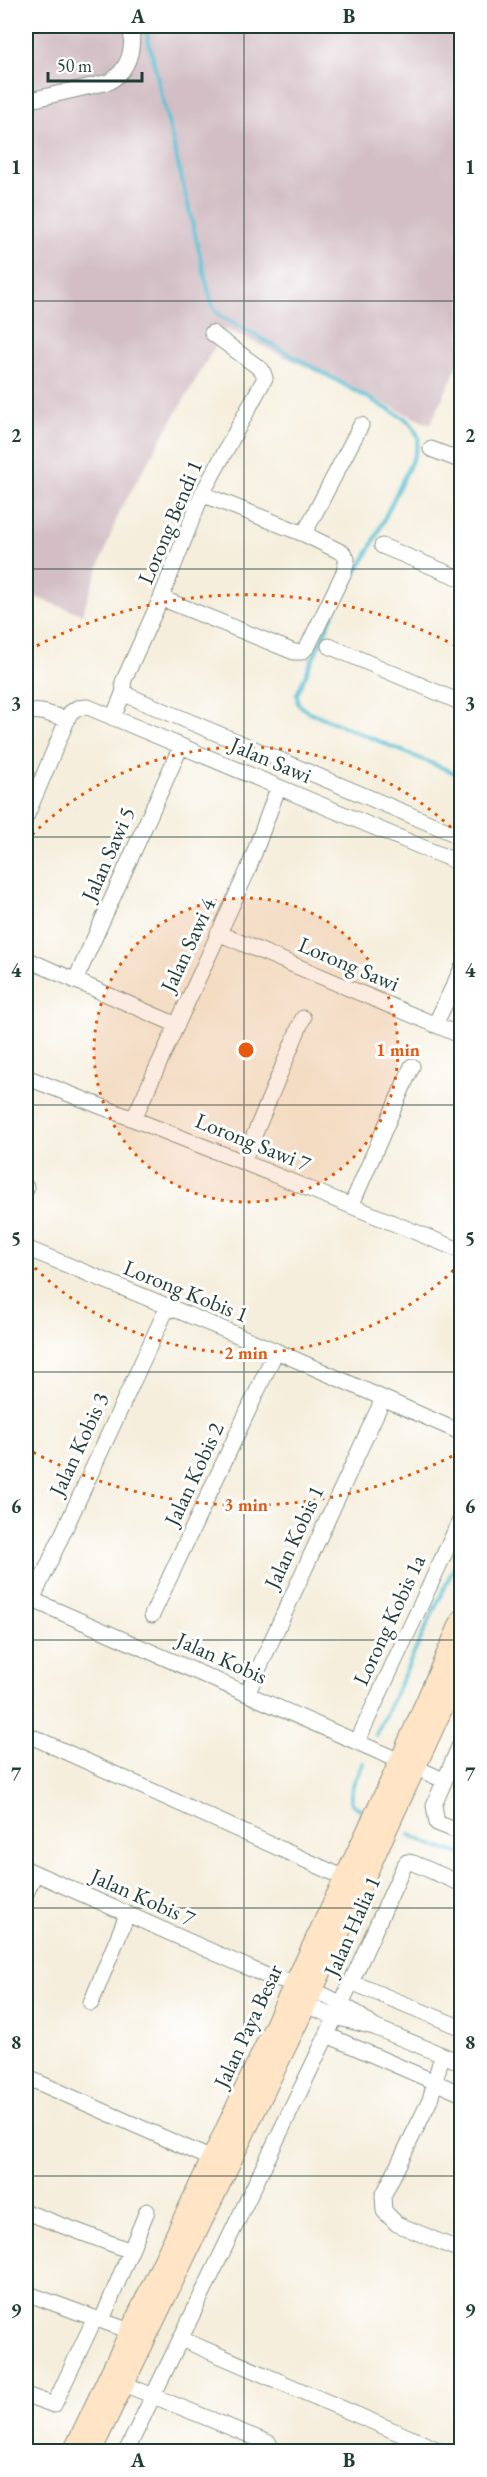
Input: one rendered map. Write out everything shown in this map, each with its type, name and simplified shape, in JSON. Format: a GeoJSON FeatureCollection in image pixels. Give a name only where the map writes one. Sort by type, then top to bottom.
{"type":"FeatureCollection","features":[{"type":"Feature","properties":{"kind":"street"},"geometry":{"type":"LineString","coordinates":[[26,101],[109,82],[120,75],[128,64],[131,51],[131,26]]}},
{"type":"Feature","properties":{"kind":"street","name":"Lorong Bendi 1"},"geometry":{"type":"LineString","coordinates":[[114,718],[124,691],[123,682],[161,598],[202,494],[265,378],[262,370],[213,333]]}},
{"type":"Feature","properties":{"kind":"street"},"geometry":{"type":"LineString","coordinates":[[304,534],[361,425]]}},
{"type":"Feature","properties":{"kind":"street"},"geometry":{"type":"LineString","coordinates":[[431,449],[462,461]]}},
{"type":"Feature","properties":{"kind":"street"},"geometry":{"type":"LineString","coordinates":[[161,598],[294,652],[302,652],[308,646],[344,572],[347,559],[343,553],[304,534],[202,494]]}},
{"type":"Feature","properties":{"kind":"street"},"geometry":{"type":"LineString","coordinates":[[382,546],[462,579]]}},
{"type":"Feature","properties":{"kind":"street"},"geometry":{"type":"LineString","coordinates":[[329,646],[462,703]]}},
{"type":"Feature","properties":{"kind":"street"},"geometry":{"type":"LineString","coordinates":[[124,691],[140,701],[462,837]]}},
{"type":"Feature","properties":{"kind":"street","name":"Jalan Sawi"},"geometry":{"type":"LineString","coordinates":[[67,719],[77,708],[88,707],[462,864]]}},
{"type":"Feature","properties":{"kind":"street"},"geometry":{"type":"LineString","coordinates":[[26,711],[42,712],[67,719],[26,817]]}},
{"type":"Feature","properties":{"kind":"street","name":"Jalan Sawi 5"},"geometry":{"type":"LineString","coordinates":[[75,981],[181,746]]}},
{"type":"Feature","properties":{"kind":"street","name":"Jalan Sawi 4"},"geometry":{"type":"LineString","coordinates":[[134,1118],[248,870],[278,788]]}},
{"type":"Feature","properties":{"kind":"street","name":"Lorong Sawi"},"geometry":{"type":"LineString","coordinates":[[218,933],[462,1036]]}},
{"type":"Feature","properties":{"kind":"street"},"geometry":{"type":"LineString","coordinates":[[26,959],[177,1024]]}},
{"type":"Feature","properties":{"kind":"street"},"geometry":{"type":"LineString","coordinates":[[435,1025],[462,968]]}},
{"type":"Feature","properties":{"kind":"street"},"geometry":{"type":"LineString","coordinates":[[243,1162],[303,1018]]}},
{"type":"Feature","properties":{"kind":"street"},"geometry":{"type":"LineString","coordinates":[[351,1206],[412,1066]]}},
{"type":"Feature","properties":{"kind":"street","name":"Lorong Sawi 7"},"geometry":{"type":"LineString","coordinates":[[26,1077],[134,1118],[462,1251]]}},
{"type":"Feature","properties":{"kind":"street","name":"Lorong Kobis 1"},"geometry":{"type":"LineString","coordinates":[[26,1248],[276,1351],[462,1433]]}},
{"type":"Feature","properties":{"kind":"street","name":"Jalan Kobis 3"},"geometry":{"type":"LineString","coordinates":[[29,1598],[167,1308]]}},
{"type":"Feature","properties":{"kind":"street","name":"Jalan Kobis 2"},"geometry":{"type":"LineString","coordinates":[[152,1615],[276,1351]]}},
{"type":"Feature","properties":{"kind":"street","name":"Jalan Kobis 1"},"geometry":{"type":"LineString","coordinates":[[247,1694],[382,1399]]}},
{"type":"Feature","properties":{"kind":"street","name":"Lorong Kobis 1a"},"geometry":{"type":"LineString","coordinates":[[357,1742],[462,1516]]}},
{"type":"Feature","properties":{"kind":"street","name":"Jalan Kobis"},"geometry":{"type":"LineString","coordinates":[[29,1598],[444,1780]]}},
{"type":"Feature","properties":{"kind":"street","name":"Jalan Paya Besar"},"geometry":{"type":"LineString","coordinates":[[91,2451],[117,2382],[408,1764],[460,1626]]}},
{"type":"Feature","properties":{"kind":"street","name":"Jalan Paya Besar"},"geometry":{"type":"LineString","coordinates":[[140,2335],[212,2159],[300,1994],[345,1878],[462,1666]]}},
{"type":"Feature","properties":{"kind":"street"},"geometry":{"type":"LineString","coordinates":[[26,1734],[345,1878]]}},
{"type":"Feature","properties":{"kind":"street"},"geometry":{"type":"LineString","coordinates":[[462,1740],[434,1806],[437,1823],[462,1833]]}},
{"type":"Feature","properties":{"kind":"street","name":"Jalan Halia 1"},"geometry":{"type":"LineString","coordinates":[[126,2451],[327,2036],[407,1862],[462,1884]]}},
{"type":"Feature","properties":{"kind":"street"},"geometry":{"type":"LineString","coordinates":[[26,1894],[30,1871]]}},
{"type":"Feature","properties":{"kind":"street","name":"Jalan Kobis 7"},"geometry":{"type":"LineString","coordinates":[[30,1871],[338,2011],[462,2063]]}},
{"type":"Feature","properties":{"kind":"street"},"geometry":{"type":"LineString","coordinates":[[90,2003],[127,1915]]}},
{"type":"Feature","properties":{"kind":"street"},"geometry":{"type":"LineString","coordinates":[[351,1982],[461,2027]]}},
{"type":"Feature","properties":{"kind":"street"},"geometry":{"type":"LineString","coordinates":[[327,2036],[462,2094]]}},
{"type":"Feature","properties":{"kind":"street"},"geometry":{"type":"LineString","coordinates":[[442,2055],[430,2100],[383,2196],[384,2211],[397,2224],[462,2251]]}},
{"type":"Feature","properties":{"kind":"street"},"geometry":{"type":"LineString","coordinates":[[26,2077],[212,2159]]}},
{"type":"Feature","properties":{"kind":"street"},"geometry":{"type":"LineString","coordinates":[[26,2395],[54,2405],[99,2319],[147,2211]]}},
{"type":"Feature","properties":{"kind":"street"},"geometry":{"type":"LineString","coordinates":[[26,2212],[131,2251]]}},
{"type":"Feature","properties":{"kind":"street"},"geometry":{"type":"LineString","coordinates":[[26,2293],[140,2335]]}},
{"type":"Feature","properties":{"kind":"street"},"geometry":{"type":"LineString","coordinates":[[181,2339],[443,2451]]}},
{"type":"Feature","properties":{"kind":"street"},"geometry":{"type":"LineString","coordinates":[[117,2382],[269,2443],[264,2451]]}},
{"type":"Feature","properties":{"kind":"street","name":"Jalan Paya Besar"},"geometry":{"type":"LineString","coordinates":[[74,2451],[117,2382]]}},
{"type":"Feature","properties":{"kind":"shaded area"},"geometry":{"type":"Polygon","coordinates":[[[26,26],[461,26],[461,358],[430,425],[225,329],[119,512],[82,614],[26,594],[26,26]]]}},
{"type":"Feature","properties":{"kind":"waterway"},"geometry":{"type":"LineString","coordinates":[[145,26],[212,305],[219,315],[404,418],[412,425],[419,438],[415,454],[370,549],[338,603],[297,694],[298,704],[307,711],[462,776]]}},
{"type":"Feature","properties":{"kind":"waterway"},"geometry":{"type":"LineString","coordinates":[[376,1735],[462,1550]]}},
{"type":"Feature","properties":{"kind":"waterway"},"geometry":{"type":"LineString","coordinates":[[363,1763],[354,1783],[351,1799],[352,1804],[366,1813]]}},
{"type":"Feature","properties":{"kind":"waterway"},"geometry":{"type":"LineString","coordinates":[[410,1835],[434,1846],[462,1854]]}}]}
